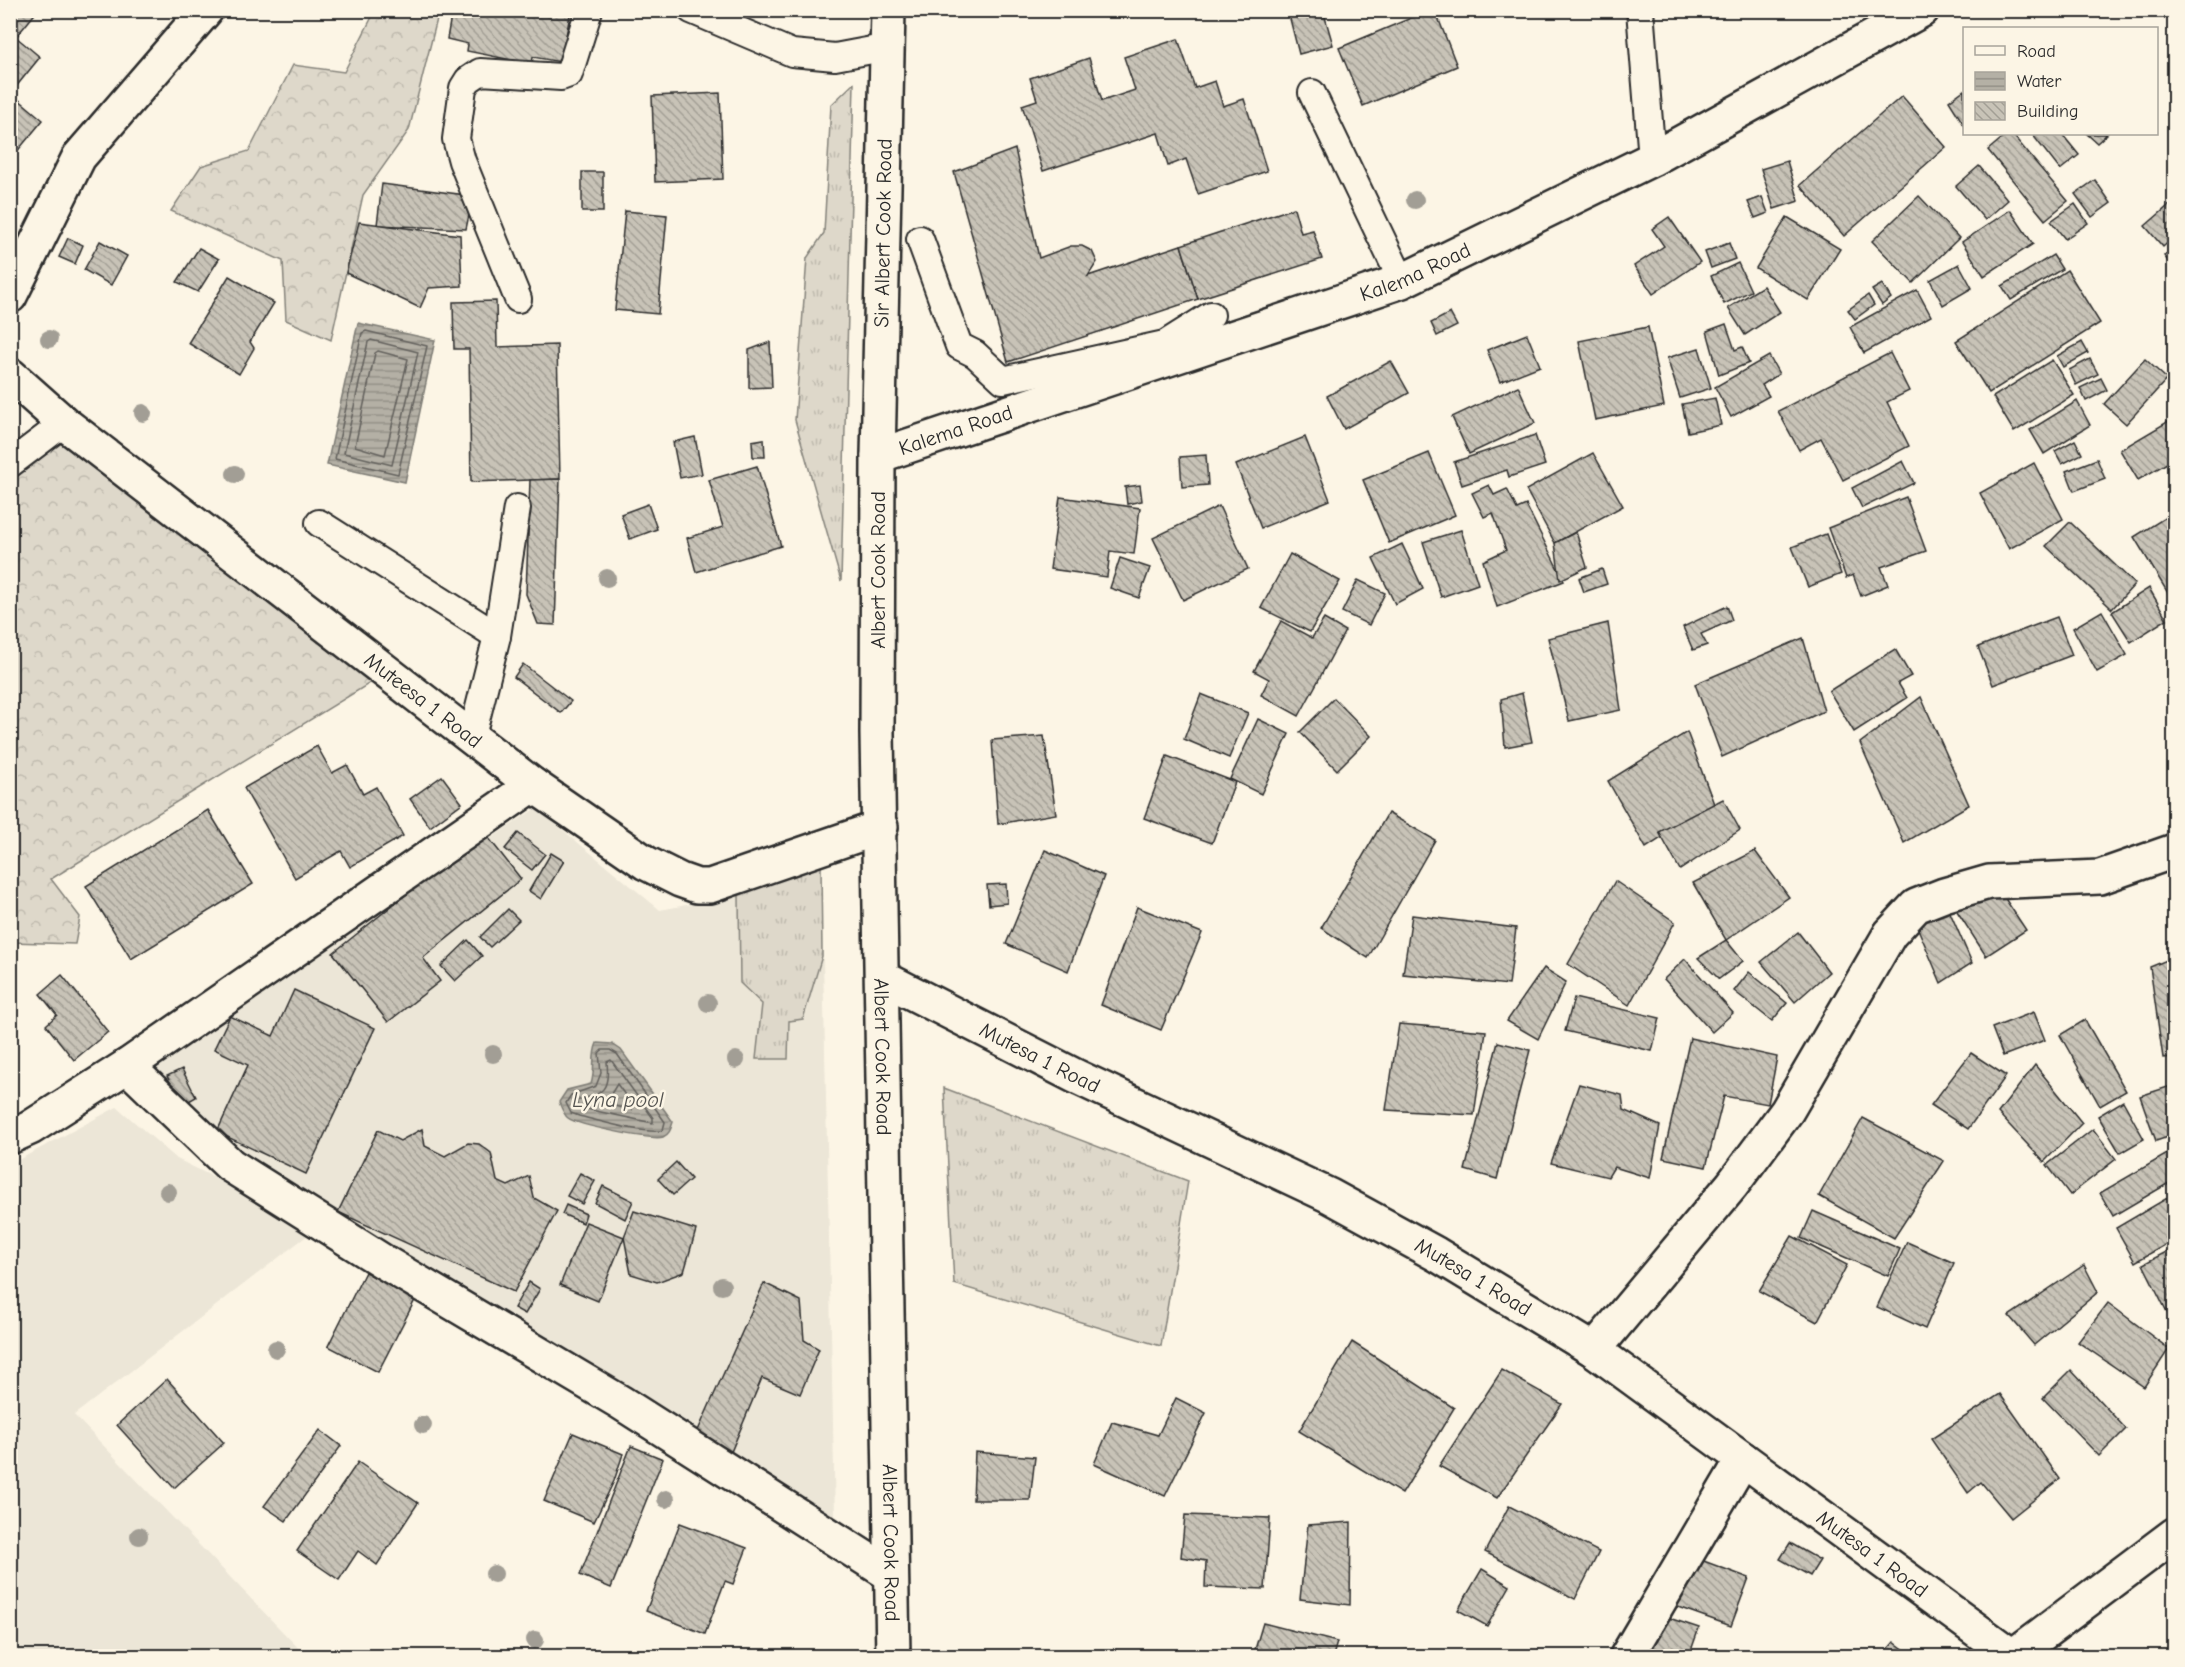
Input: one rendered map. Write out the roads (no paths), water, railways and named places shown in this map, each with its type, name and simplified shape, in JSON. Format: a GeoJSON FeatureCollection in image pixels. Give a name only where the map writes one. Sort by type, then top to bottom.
{"type":"FeatureCollection","features":[{"type":"Feature","properties":{"kind":"street"},"geometry":{"type":"LineString","coordinates":[[10,296],[79,157],[206,10]]}},
{"type":"Feature","properties":{"kind":"street","name":"Sir Albert Cook Road"},"geometry":{"type":"LineString","coordinates":[[878,456],[888,10]]}},
{"type":"Feature","properties":{"kind":"street","name":"Kalema Road"},"geometry":{"type":"LineString","coordinates":[[878,456],[1402,281],[1652,159],[1922,10]]}},
{"type":"Feature","properties":{"kind":"street","name":"Muteesa 1 Road"},"geometry":{"type":"LineString","coordinates":[[10,375],[64,423],[533,785],[646,863],[698,886],[724,882],[799,853],[881,827]]}},
{"type":"Feature","properties":{"kind":"street","name":"Albert Cook Road"},"geometry":{"type":"LineString","coordinates":[[878,456],[877,734],[881,827],[890,1574],[894,1656]]}},
{"type":"Feature","properties":{"kind":"street"},"geometry":{"type":"LineString","coordinates":[[10,1137],[30,1128],[127,1066],[533,785]]}},
{"type":"Feature","properties":{"kind":"street"},"geometry":{"type":"LineString","coordinates":[[1594,1350],[1732,1185],[1787,1110],[1890,934],[1916,906],[1989,882],[2100,877],[2175,851]]}},
{"type":"Feature","properties":{"kind":"street","name":"Mutesa 1 Road"},"geometry":{"type":"LineString","coordinates":[[883,978],[1075,1076],[1330,1196],[1436,1254],[1594,1350],[2012,1656]]}},
{"type":"Feature","properties":{"kind":"street"},"geometry":{"type":"LineString","coordinates":[[127,1066],[230,1165],[384,1262],[620,1402],[890,1574]]}},
{"type":"Feature","properties":{"kind":"street"},"geometry":{"type":"LineString","coordinates":[[1626,1656],[1743,1459]]}},
{"type":"Feature","properties":{"kind":"street"},"geometry":{"type":"LineString","coordinates":[[2012,1656],[2175,1535]]}},
{"type":"Feature","properties":{"kind":"lane"},"geometry":{"type":"LineString","coordinates":[[518,299],[462,161],[456,139],[463,88],[468,80],[480,72],[561,77],[569,74],[589,10]]}},
{"type":"Feature","properties":{"kind":"lane"},"geometry":{"type":"LineString","coordinates":[[691,10],[792,53],[835,57],[888,47]]}},
{"type":"Feature","properties":{"kind":"lane"},"geometry":{"type":"LineString","coordinates":[[1640,10],[1652,159]]}},
{"type":"Feature","properties":{"kind":"lane"},"geometry":{"type":"LineString","coordinates":[[1312,93],[1402,281]]}},
{"type":"Feature","properties":{"kind":"lane"},"geometry":{"type":"LineString","coordinates":[[920,238],[959,346],[975,354],[1003,380],[1165,344],[1245,333]]}},
{"type":"Feature","properties":{"kind":"lane"},"geometry":{"type":"LineString","coordinates":[[1165,344],[1211,315]]}},
{"type":"Feature","properties":{"kind":"lane"},"geometry":{"type":"LineString","coordinates":[[10,464],[64,423]]}},
{"type":"Feature","properties":{"kind":"lane"},"geometry":{"type":"LineString","coordinates":[[472,736],[496,636],[516,508]]}},
{"type":"Feature","properties":{"kind":"lane"},"geometry":{"type":"LineString","coordinates":[[319,523],[496,636]]}},
{"type":"Feature","properties":{"kind":"water"},"geometry":{"type":"Polygon","coordinates":[[[358,323],[435,340],[405,482],[327,465],[358,323]]]}},
{"type":"Feature","properties":{"kind":"water","name":"Lyna pool"},"geometry":{"type":"Polygon","coordinates":[[[597,1043],[612,1044],[621,1050],[673,1122],[670,1131],[665,1136],[657,1138],[616,1132],[574,1121],[565,1115],[559,1102],[567,1090],[591,1084],[597,1043]]]}}]}
